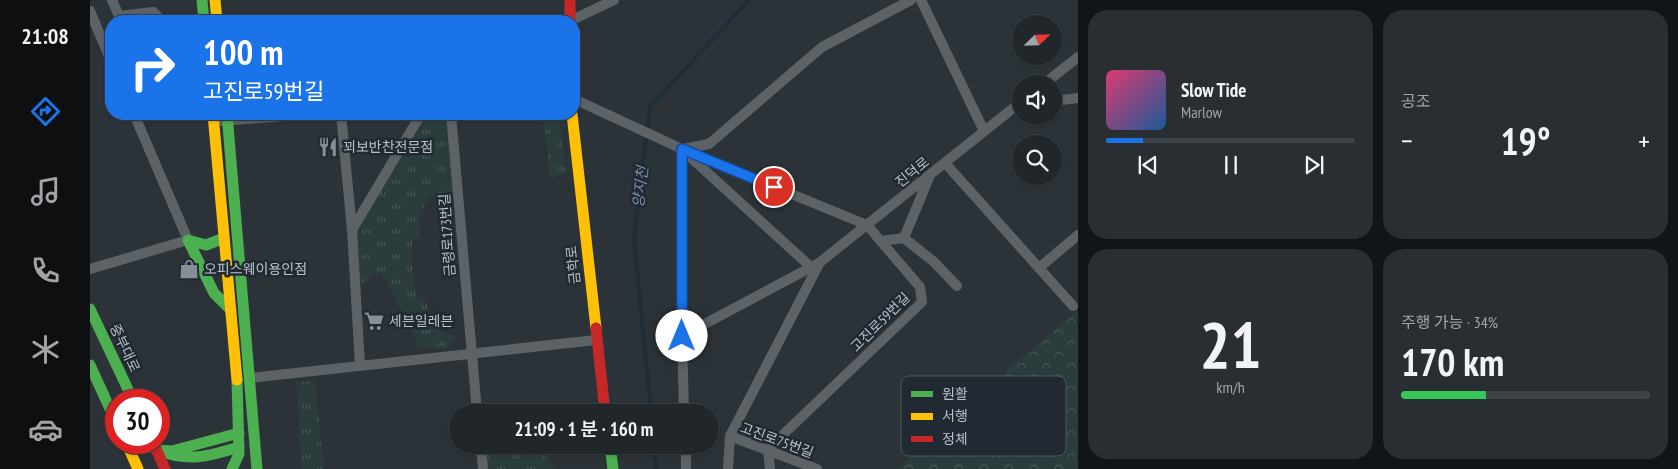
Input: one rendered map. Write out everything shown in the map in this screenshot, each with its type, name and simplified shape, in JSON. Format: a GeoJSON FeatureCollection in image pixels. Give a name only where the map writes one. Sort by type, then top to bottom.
{"type":"FeatureCollection","features":[{"type":"Feature","properties":{"kind":"main road"},"geometry":{"type":"LineString","coordinates":[[202,0],[203,15]]}},
{"type":"Feature","properties":{"kind":"main road"},"geometry":{"type":"LineString","coordinates":[[215,0],[216,15]]}},
{"type":"Feature","properties":{"kind":"main road"},"geometry":{"type":"LineString","coordinates":[[570,0],[570,15]]}},
{"type":"Feature","properties":{"kind":"main road"},"geometry":{"type":"LineString","coordinates":[[213,120],[239,406],[239,454],[232,469]]}},
{"type":"Feature","properties":{"kind":"main road"},"geometry":{"type":"LineString","coordinates":[[228,120],[257,469]]}},
{"type":"Feature","properties":{"kind":"main road","name":"금학로"},"geometry":{"type":"LineString","coordinates":[[573,120],[604,404]]}},
{"type":"Feature","properties":{"kind":"main road"},"geometry":{"type":"LineString","coordinates":[[188,240],[201,246],[215,244],[224,238]]}},
{"type":"Feature","properties":{"kind":"main road"},"geometry":{"type":"LineString","coordinates":[[188,240],[214,292],[231,310]]}},
{"type":"Feature","properties":{"kind":"main road","name":"중부대로"},"geometry":{"type":"LineString","coordinates":[[90,309],[128,389]]}},
{"type":"Feature","properties":{"kind":"main road"},"geometry":{"type":"LineString","coordinates":[[90,366],[105,398]]}},
{"type":"Feature","properties":{"kind":"main road"},"geometry":{"type":"LineString","coordinates":[[170,450],[239,433]]}},
{"type":"Feature","properties":{"kind":"main road"},"geometry":{"type":"LineString","coordinates":[[169,454],[177,459],[202,458],[239,447]]}},
{"type":"Feature","properties":{"kind":"main road"},"geometry":{"type":"LineString","coordinates":[[131,454],[138,469]]}},
{"type":"Feature","properties":{"kind":"main road"},"geometry":{"type":"LineString","coordinates":[[158,454],[165,469]]}},
{"type":"Feature","properties":{"kind":"main road"},"geometry":{"type":"LineString","coordinates":[[611,454],[613,469]]}},
{"type":"Feature","properties":{"kind":"street"},"geometry":{"type":"LineString","coordinates":[[112,0],[119,15]]}},
{"type":"Feature","properties":{"kind":"street"},"geometry":{"type":"LineString","coordinates":[[580,16],[614,0]]}},
{"type":"Feature","properties":{"kind":"street"},"geometry":{"type":"LineString","coordinates":[[678,147],[709,144],[822,47],[912,0]]}},
{"type":"Feature","properties":{"kind":"street"},"geometry":{"type":"LineString","coordinates":[[921,0],[984,131]]}},
{"type":"Feature","properties":{"kind":"street"},"geometry":{"type":"LineString","coordinates":[[90,11],[105,47]]}},
{"type":"Feature","properties":{"kind":"street"},"geometry":{"type":"LineString","coordinates":[[128,15],[153,12],[156,15]]}},
{"type":"Feature","properties":{"kind":"street"},"geometry":{"type":"LineString","coordinates":[[1055,75],[1078,56]]}},
{"type":"Feature","properties":{"kind":"street"},"geometry":{"type":"LineString","coordinates":[[1062,100],[1078,98]]}},
{"type":"Feature","properties":{"kind":"street","name":"고진로59번길"},"geometry":{"type":"LineString","coordinates":[[580,102],[678,147],[867,225],[920,287],[922,302],[768,449]]}},
{"type":"Feature","properties":{"kind":"street","name":"진덕로"},"geometry":{"type":"LineString","coordinates":[[682,336],[816,265],[1012,110]]}},
{"type":"Feature","properties":{"kind":"street"},"geometry":{"type":"LineString","coordinates":[[90,269],[188,240],[137,120]]}},
{"type":"Feature","properties":{"kind":"street"},"geometry":{"type":"LineString","coordinates":[[342,120],[352,230],[360,365]]}},
{"type":"Feature","properties":{"kind":"street"},"geometry":{"type":"LineString","coordinates":[[352,230],[417,120]]}},
{"type":"Feature","properties":{"kind":"street","name":"금령로173번길"},"geometry":{"type":"LineString","coordinates":[[451,120],[470,355],[476,404]]}},
{"type":"Feature","properties":{"kind":"street"},"geometry":{"type":"LineString","coordinates":[[678,147],[816,265]]}},
{"type":"Feature","properties":{"kind":"street"},"geometry":{"type":"LineString","coordinates":[[678,147],[684,404]]}},
{"type":"Feature","properties":{"kind":"street"},"geometry":{"type":"LineString","coordinates":[[944,163],[1073,306]]}},
{"type":"Feature","properties":{"kind":"street"},"geometry":{"type":"LineString","coordinates":[[904,238],[930,174]]}},
{"type":"Feature","properties":{"kind":"street"},"geometry":{"type":"LineString","coordinates":[[1039,268],[1078,235]]}},
{"type":"Feature","properties":{"kind":"street"},"geometry":{"type":"LineString","coordinates":[[881,242],[904,238],[934,262],[957,286]]}},
{"type":"Feature","properties":{"kind":"street","name":"진덕로"},"geometry":{"type":"LineString","coordinates":[[730,436],[816,265]]}},
{"type":"Feature","properties":{"kind":"street"},"geometry":{"type":"LineString","coordinates":[[249,378],[596,340]]}},
{"type":"Feature","properties":{"kind":"street","name":"고진로75번길"},"geometry":{"type":"LineString","coordinates":[[728,469],[730,436],[817,469]]}},
{"type":"Feature","properties":{"kind":"street"},"geometry":{"type":"LineString","coordinates":[[768,449],[770,469]]}},
{"type":"Feature","properties":{"kind":"street"},"geometry":{"type":"LineString","coordinates":[[482,454],[483,469]]}},
{"type":"Feature","properties":{"kind":"street"},"geometry":{"type":"LineString","coordinates":[[686,454],[686,469]]}},
{"type":"Feature","properties":{"kind":"green space"},"geometry":{"type":"Polygon","coordinates":[[[417,120],[452,120],[458,195],[428,197],[418,221],[421,239],[413,239],[411,258],[417,298],[425,299],[432,319],[438,328],[443,332],[457,336],[447,349],[419,347],[395,296],[380,272],[356,287],[352,230],[417,120]]]}},
{"type":"Feature","properties":{"kind":"green space"},"geometry":{"type":"Polygon","coordinates":[[[544,120],[560,120],[566,174],[550,178],[544,120]]]}},
{"type":"Feature","properties":{"kind":"green space"},"geometry":{"type":"Polygon","coordinates":[[[1078,310],[1078,469],[898,469],[912,456],[1066,456],[1066,376],[1000,376],[1078,310]]]}},
{"type":"Feature","properties":{"kind":"green space"},"geometry":{"type":"Polygon","coordinates":[[[315,381],[324,469],[302,469],[296,382],[315,381]]]}},
{"type":"Feature","properties":{"kind":"green space"},"geometry":{"type":"Polygon","coordinates":[[[482,454],[545,454],[554,469],[483,469],[482,454]]]}},
{"type":"Feature","properties":{"kind":"waterway","name":"양지천"},"geometry":{"type":"LineString","coordinates":[[650,404],[634,238],[650,107],[749,0]]}},
{"type":"Feature","properties":{"kind":"waterway","name":"양지천"},"geometry":{"type":"LineString","coordinates":[[655,454],[656,469]]}},
{"type":"Feature","properties":{"kind":"traffic: fast"},"geometry":{"type":"LineString","coordinates":[[202,0],[203,15]]}},
{"type":"Feature","properties":{"kind":"traffic: fast"},"geometry":{"type":"LineString","coordinates":[[228,120],[257,469]]}},
{"type":"Feature","properties":{"kind":"traffic: fast"},"geometry":{"type":"LineString","coordinates":[[224,238],[206,245],[188,240],[214,293],[231,310]]}},
{"type":"Feature","properties":{"kind":"traffic: fast"},"geometry":{"type":"LineString","coordinates":[[90,309],[128,389]]}},
{"type":"Feature","properties":{"kind":"traffic: fast"},"geometry":{"type":"LineString","coordinates":[[90,365],[105,398]]}},
{"type":"Feature","properties":{"kind":"traffic: fast"},"geometry":{"type":"LineString","coordinates":[[232,469],[239,454],[237,380]]}},
{"type":"Feature","properties":{"kind":"traffic: fast"},"geometry":{"type":"LineString","coordinates":[[170,451],[239,433]]}},
{"type":"Feature","properties":{"kind":"traffic: fast"},"geometry":{"type":"LineString","coordinates":[[168,454],[198,457],[239,447]]}},
{"type":"Feature","properties":{"kind":"traffic: fast"},"geometry":{"type":"LineString","coordinates":[[611,454],[613,469]]}},
{"type":"Feature","properties":{"kind":"traffic: slow"},"geometry":{"type":"LineString","coordinates":[[215,0],[216,15]]}},
{"type":"Feature","properties":{"kind":"traffic: slow"},"geometry":{"type":"LineString","coordinates":[[214,120],[237,380]]}},
{"type":"Feature","properties":{"kind":"traffic: slow"},"geometry":{"type":"LineString","coordinates":[[573,120],[596,328]]}},
{"type":"Feature","properties":{"kind":"traffic: slow"},"geometry":{"type":"LineString","coordinates":[[131,454],[138,469]]}},
{"type":"Feature","properties":{"kind":"traffic: jam"},"geometry":{"type":"LineString","coordinates":[[570,0],[570,15]]}},
{"type":"Feature","properties":{"kind":"traffic: jam"},"geometry":{"type":"LineString","coordinates":[[596,328],[604,404]]}},
{"type":"Feature","properties":{"kind":"traffic: jam"},"geometry":{"type":"LineString","coordinates":[[158,454],[165,469]]}},
{"type":"Feature","properties":{"kind":"place","name":"꾀보반찬전문점"},"geometry":{"type":"Point","coordinates":[328,147]}},
{"type":"Feature","properties":{"kind":"place","name":"오피스웨이용인점"},"geometry":{"type":"Point","coordinates":[189,269]}},
{"type":"Feature","properties":{"kind":"place","name":"세븐일레븐"},"geometry":{"type":"Point","coordinates":[374,321]}},
{"type":"Feature","properties":{"kind":"route"},"geometry":{"type":"LineString","coordinates":[[682,336],[682,149],[774,187]]}}]}
